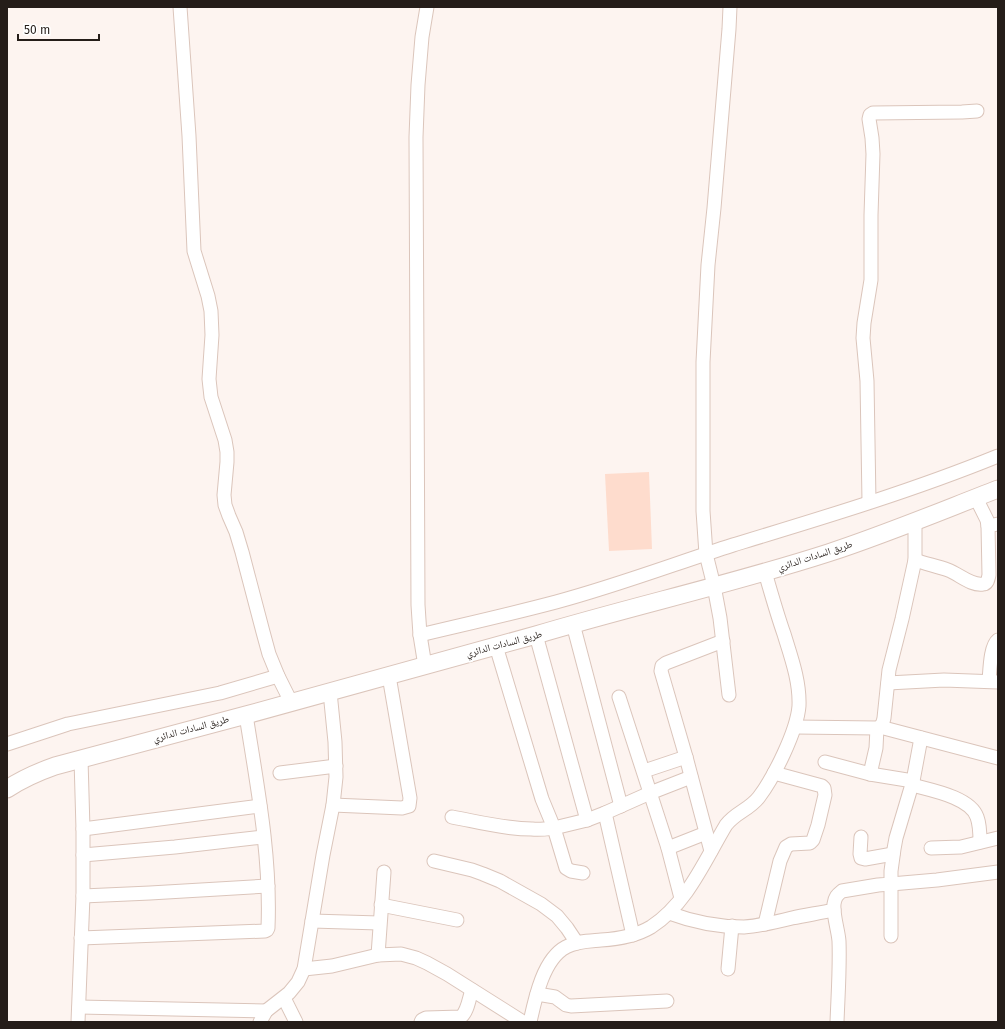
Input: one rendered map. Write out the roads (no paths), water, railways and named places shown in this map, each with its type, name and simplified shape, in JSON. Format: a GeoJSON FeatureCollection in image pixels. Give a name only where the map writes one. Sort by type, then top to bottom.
{"type":"FeatureCollection","features":[{"type":"Feature","properties":{"kind":"main road","name":"طريق السادات الدائري"},"geometry":{"type":"LineString","coordinates":[[7,789],[36,772],[55,766],[426,666],[829,553],[915,522],[998,489]]}},
{"type":"Feature","properties":{"kind":"street"},"geometry":{"type":"LineString","coordinates":[[180,7],[189,136],[194,251],[212,311],[210,379],[211,397],[225,440],[227,452],[224,495],[229,516],[242,552],[269,654],[291,702]]}},
{"type":"Feature","properties":{"kind":"street"},"geometry":{"type":"LineString","coordinates":[[426,666],[420,635],[418,605],[416,137],[422,37],[427,7]]}},
{"type":"Feature","properties":{"kind":"street"},"geometry":{"type":"LineString","coordinates":[[729,695],[720,618],[706,554],[703,511],[703,362],[708,265],[730,7]]}},
{"type":"Feature","properties":{"kind":"street"},"geometry":{"type":"LineString","coordinates":[[869,502],[867,381],[862,338],[871,274],[873,154],[869,119],[870,115],[873,113],[977,111]]}},
{"type":"Feature","properties":{"kind":"street"},"geometry":{"type":"LineString","coordinates":[[420,635],[557,602],[910,490],[998,456]]}},
{"type":"Feature","properties":{"kind":"street"},"geometry":{"type":"LineString","coordinates":[[915,560],[948,571],[976,584],[986,584],[989,575],[993,525],[987,520],[976,498]]}},
{"type":"Feature","properties":{"kind":"street"},"geometry":{"type":"LineString","coordinates":[[870,774],[876,748],[878,728],[883,723],[884,718],[889,670],[915,560],[915,522]]}},
{"type":"Feature","properties":{"kind":"street"},"geometry":{"type":"LineString","coordinates":[[530,1022],[537,994],[547,969],[557,952],[566,946],[577,943],[633,935],[649,928],[662,919],[669,913],[694,881],[726,825],[732,818],[753,804],[763,792],[774,772],[795,727],[799,706],[795,670],[765,572]]}},
{"type":"Feature","properties":{"kind":"street"},"geometry":{"type":"LineString","coordinates":[[573,624],[621,806]]}},
{"type":"Feature","properties":{"kind":"street"},"geometry":{"type":"LineString","coordinates":[[536,635],[587,820]]}},
{"type":"Feature","properties":{"kind":"street"},"geometry":{"type":"LineString","coordinates":[[888,683],[944,680],[994,682],[992,650],[994,644],[998,640]]}},
{"type":"Feature","properties":{"kind":"street"},"geometry":{"type":"LineString","coordinates":[[711,851],[661,668],[666,663],[723,641]]}},
{"type":"Feature","properties":{"kind":"street"},"geometry":{"type":"LineString","coordinates":[[496,646],[542,798],[554,828],[566,868],[583,873]]}},
{"type":"Feature","properties":{"kind":"street"},"geometry":{"type":"LineString","coordinates":[[7,744],[68,724],[208,696],[278,676]]}},
{"type":"Feature","properties":{"kind":"street"},"geometry":{"type":"LineString","coordinates":[[333,804],[402,808],[409,806],[410,798],[389,676]]}},
{"type":"Feature","properties":{"kind":"street"},"geometry":{"type":"LineString","coordinates":[[79,1007],[263,1016],[284,998],[298,982],[304,969],[333,804],[336,766],[334,726],[330,692]]}},
{"type":"Feature","properties":{"kind":"street"},"geometry":{"type":"LineString","coordinates":[[620,698],[668,848],[681,898]]}},
{"type":"Feature","properties":{"kind":"street"},"geometry":{"type":"LineString","coordinates":[[81,938],[267,930],[268,886],[260,806],[246,715]]}},
{"type":"Feature","properties":{"kind":"street"},"geometry":{"type":"LineString","coordinates":[[795,727],[878,728],[959,747],[998,758]]}},
{"type":"Feature","properties":{"kind":"street"},"geometry":{"type":"LineString","coordinates":[[891,936],[891,870],[893,854],[896,838],[912,783],[921,738]]}},
{"type":"Feature","properties":{"kind":"street"},"geometry":{"type":"LineString","coordinates":[[644,771],[686,757]]}},
{"type":"Feature","properties":{"kind":"street"},"geometry":{"type":"LineString","coordinates":[[78,1022],[83,896],[81,759]]}},
{"type":"Feature","properties":{"kind":"street"},"geometry":{"type":"LineString","coordinates":[[825,762],[912,783],[955,798],[971,808],[977,816],[980,842]]}},
{"type":"Feature","properties":{"kind":"street"},"geometry":{"type":"LineString","coordinates":[[280,773],[336,766]]}},
{"type":"Feature","properties":{"kind":"street"},"geometry":{"type":"LineString","coordinates":[[765,924],[783,853],[786,847],[791,844],[810,843],[813,840],[825,795],[824,788],[822,786],[774,772]]}},
{"type":"Feature","properties":{"kind":"street"},"geometry":{"type":"LineString","coordinates":[[452,817],[481,823],[533,830],[554,828],[587,820],[691,777]]}},
{"type":"Feature","properties":{"kind":"street"},"geometry":{"type":"LineString","coordinates":[[83,829],[260,806]]}},
{"type":"Feature","properties":{"kind":"street"},"geometry":{"type":"LineString","coordinates":[[605,813],[633,935]]}},
{"type":"Feature","properties":{"kind":"street"},"geometry":{"type":"LineString","coordinates":[[668,848],[706,833]]}},
{"type":"Feature","properties":{"kind":"street"},"geometry":{"type":"LineString","coordinates":[[83,855],[263,837]]}},
{"type":"Feature","properties":{"kind":"street"},"geometry":{"type":"LineString","coordinates":[[861,837],[860,856],[863,859],[893,854]]}},
{"type":"Feature","properties":{"kind":"street"},"geometry":{"type":"LineString","coordinates":[[931,848],[961,847],[998,838]]}},
{"type":"Feature","properties":{"kind":"street"},"geometry":{"type":"LineString","coordinates":[[434,861],[483,874],[541,904],[557,916],[577,943]]}},
{"type":"Feature","properties":{"kind":"street"},"geometry":{"type":"LineString","coordinates":[[378,955],[379,923],[384,872]]}},
{"type":"Feature","properties":{"kind":"street"},"geometry":{"type":"LineString","coordinates":[[837,1022],[839,947],[834,910],[835,898],[838,894],[878,885],[937,880],[998,872]]}},
{"type":"Feature","properties":{"kind":"street"},"geometry":{"type":"LineString","coordinates":[[83,896],[268,886]]}},
{"type":"Feature","properties":{"kind":"street"},"geometry":{"type":"LineString","coordinates":[[381,905],[457,920]]}},
{"type":"Feature","properties":{"kind":"street"},"geometry":{"type":"LineString","coordinates":[[669,913],[700,923],[745,927],[834,910]]}},
{"type":"Feature","properties":{"kind":"street"},"geometry":{"type":"LineString","coordinates":[[312,921],[379,923]]}},
{"type":"Feature","properties":{"kind":"street"},"geometry":{"type":"LineString","coordinates":[[728,969],[732,926]]}},
{"type":"Feature","properties":{"kind":"street"},"geometry":{"type":"LineString","coordinates":[[304,969],[332,966],[378,955],[401,954],[416,958],[447,974],[523,1022]]}},
{"type":"Feature","properties":{"kind":"street"},"geometry":{"type":"LineString","coordinates":[[421,1022],[424,1018],[460,1017],[464,1014],[472,990]]}},
{"type":"Feature","properties":{"kind":"street"},"geometry":{"type":"LineString","coordinates":[[537,994],[555,997],[566,1005],[571,1006],[667,1001]]}},
{"type":"Feature","properties":{"kind":"street"},"geometry":{"type":"LineString","coordinates":[[284,998],[296,1022]]}}]}
